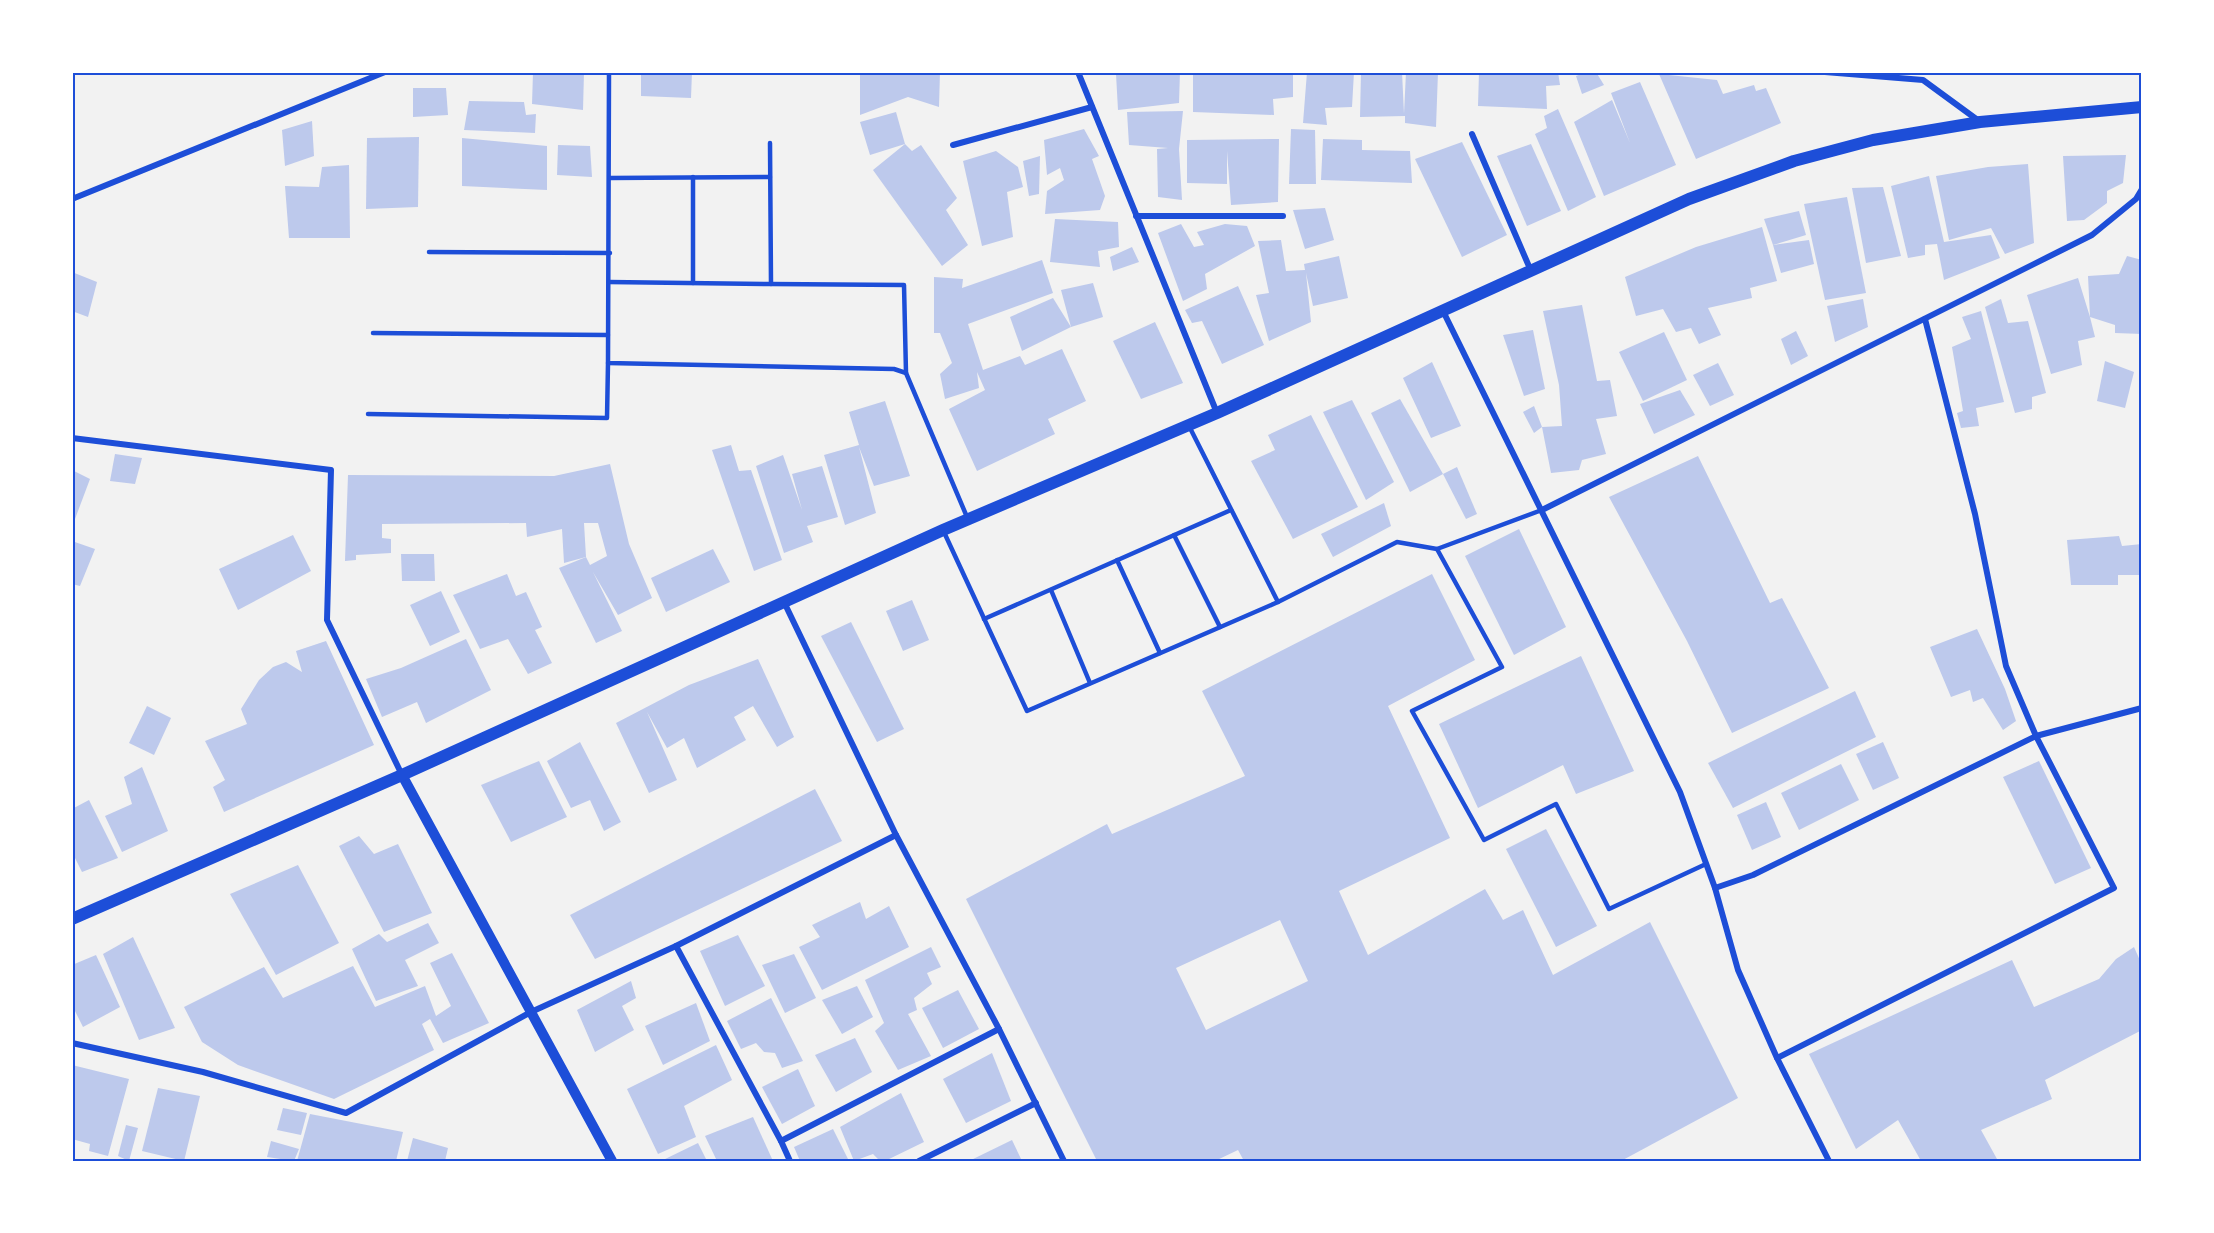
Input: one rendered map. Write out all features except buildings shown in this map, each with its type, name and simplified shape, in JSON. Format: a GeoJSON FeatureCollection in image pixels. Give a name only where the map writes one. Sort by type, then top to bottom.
{"type":"FeatureCollection","features":[{"type":"Feature","properties":{"kind":"main road"},"geometry":{"type":"LineString","coordinates":[[72,919],[402,775],[968,519],[1217,414],[1689,199],[1794,161],[1873,140],[1980,122],[2142,107]]}},
{"type":"Feature","properties":{"kind":"street"},"geometry":{"type":"LineString","coordinates":[[72,199],[385,72]]}},
{"type":"Feature","properties":{"kind":"street"},"geometry":{"type":"LineString","coordinates":[[1078,72],[1217,414]]}},
{"type":"Feature","properties":{"kind":"street"},"geometry":{"type":"LineString","coordinates":[[1825,72],[1877,74],[1923,80],[1980,122]]}},
{"type":"Feature","properties":{"kind":"street"},"geometry":{"type":"LineString","coordinates":[[953,145],[1092,107]]}},
{"type":"Feature","properties":{"kind":"street"},"geometry":{"type":"LineString","coordinates":[[1472,134],[1530,271]]}},
{"type":"Feature","properties":{"kind":"street"},"geometry":{"type":"LineString","coordinates":[[1542,510],[2092,235],[2136,199],[2142,189]]}},
{"type":"Feature","properties":{"kind":"street"},"geometry":{"type":"LineString","coordinates":[[1136,216],[1283,216]]}},
{"type":"Feature","properties":{"kind":"street"},"geometry":{"type":"LineString","coordinates":[[1442,311],[1680,792],[1714,888],[1738,970],[1829,1161]]}},
{"type":"Feature","properties":{"kind":"street"},"geometry":{"type":"LineString","coordinates":[[1778,1058],[2114,888],[2036,736],[2006,666],[1975,514],[1925,319]]}},
{"type":"Feature","properties":{"kind":"street"},"geometry":{"type":"LineString","coordinates":[[72,438],[331,470],[327,620],[402,775],[612,1161]]}},
{"type":"Feature","properties":{"kind":"street"},"geometry":{"type":"LineString","coordinates":[[784,602],[896,835],[999,1029],[1064,1161]]}},
{"type":"Feature","properties":{"kind":"street"},"geometry":{"type":"LineString","coordinates":[[1714,888],[1753,875],[2036,736],[2142,708]]}},
{"type":"Feature","properties":{"kind":"street"},"geometry":{"type":"LineString","coordinates":[[72,1043],[203,1072],[346,1113],[531,1012],[676,945],[896,835]]}},
{"type":"Feature","properties":{"kind":"street"},"geometry":{"type":"LineString","coordinates":[[676,945],[790,1161]]}},
{"type":"Feature","properties":{"kind":"street"},"geometry":{"type":"LineString","coordinates":[[781,1142],[999,1029]]}},
{"type":"Feature","properties":{"kind":"street"},"geometry":{"type":"LineString","coordinates":[[919,1161],[1036,1103]]}},
{"type":"Feature","properties":{"kind":"lane"},"geometry":{"type":"LineString","coordinates":[[368,414],[607,418],[610,253],[609,72]]}},
{"type":"Feature","properties":{"kind":"lane"},"geometry":{"type":"LineString","coordinates":[[770,142],[771,284]]}},
{"type":"Feature","properties":{"kind":"lane"},"geometry":{"type":"LineString","coordinates":[[693,177],[693,283]]}},
{"type":"Feature","properties":{"kind":"lane"},"geometry":{"type":"LineString","coordinates":[[610,178],[770,177]]}},
{"type":"Feature","properties":{"kind":"lane"},"geometry":{"type":"LineString","coordinates":[[429,252],[610,253]]}},
{"type":"Feature","properties":{"kind":"lane"},"geometry":{"type":"LineString","coordinates":[[609,282],[904,285],[906,373],[968,519]]}},
{"type":"Feature","properties":{"kind":"lane"},"geometry":{"type":"LineString","coordinates":[[373,333],[608,334]]}},
{"type":"Feature","properties":{"kind":"lane"},"geometry":{"type":"LineString","coordinates":[[608,363],[894,369],[906,373]]}},
{"type":"Feature","properties":{"kind":"lane"},"geometry":{"type":"LineString","coordinates":[[1189,426],[1278,602]]}},
{"type":"Feature","properties":{"kind":"lane"},"geometry":{"type":"LineString","coordinates":[[984,619],[1231,510]]}},
{"type":"Feature","properties":{"kind":"lane"},"geometry":{"type":"LineString","coordinates":[[943,531],[1027,711],[1278,602],[1398,542],[1437,549],[1542,510]]}},
{"type":"Feature","properties":{"kind":"lane"},"geometry":{"type":"LineString","coordinates":[[1174,535],[1220,627]]}},
{"type":"Feature","properties":{"kind":"lane"},"geometry":{"type":"LineString","coordinates":[[1437,549],[1502,667],[1412,711],[1484,840],[1556,804],[1610,909],[1706,864]]}},
{"type":"Feature","properties":{"kind":"lane"},"geometry":{"type":"LineString","coordinates":[[1117,560],[1160,653]]}},
{"type":"Feature","properties":{"kind":"lane"},"geometry":{"type":"LineString","coordinates":[[1051,590],[1090,683]]}}]}
